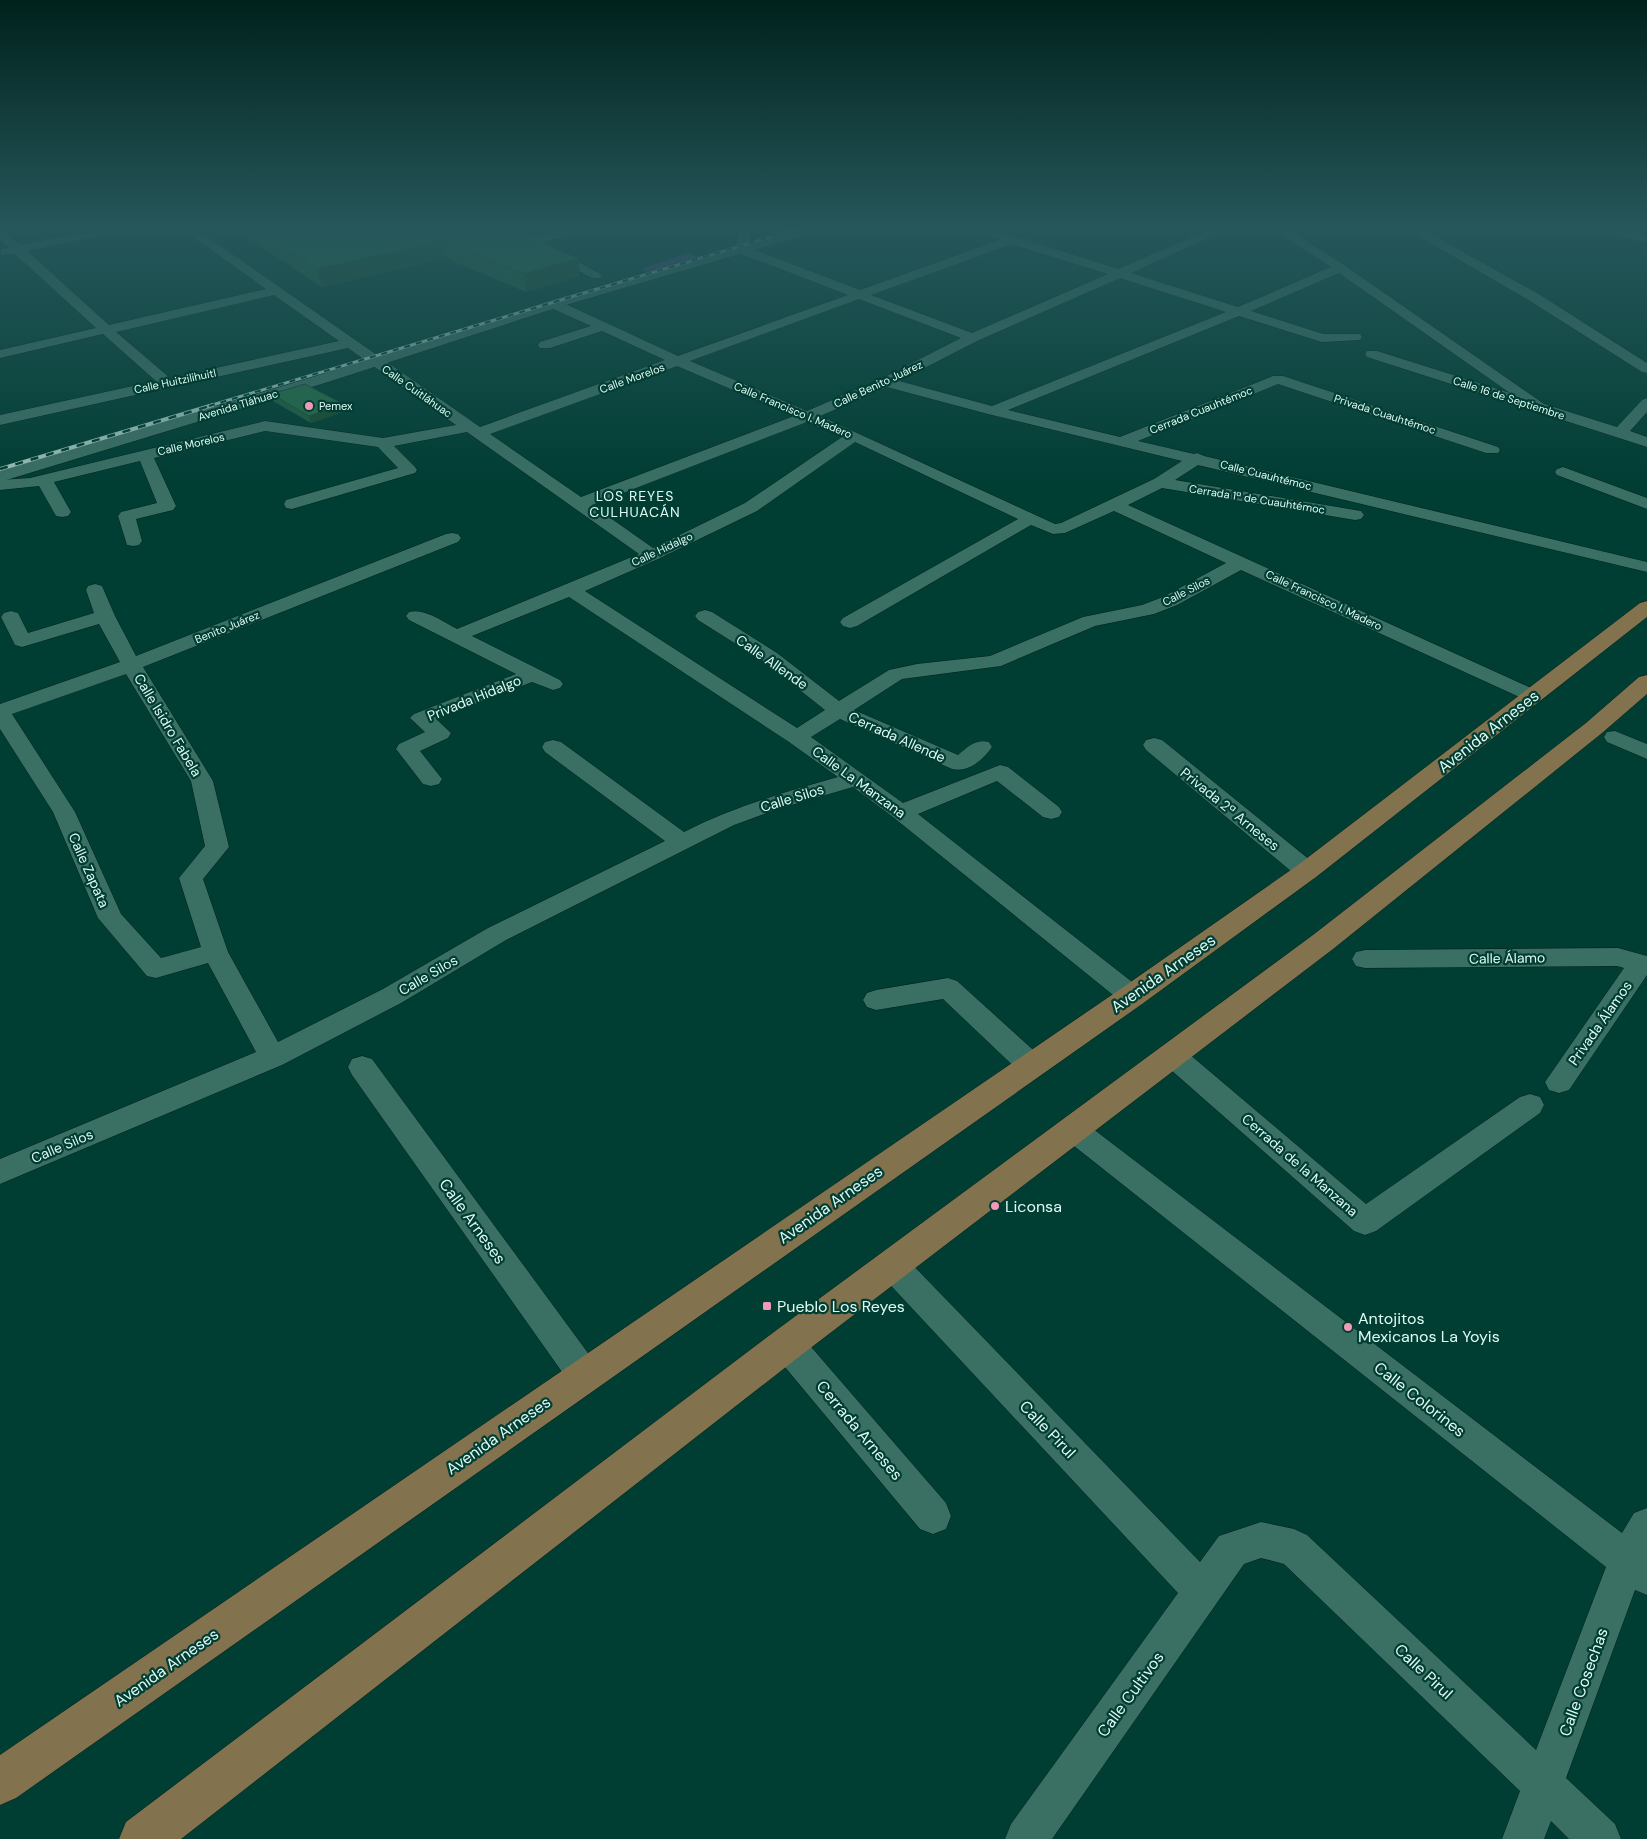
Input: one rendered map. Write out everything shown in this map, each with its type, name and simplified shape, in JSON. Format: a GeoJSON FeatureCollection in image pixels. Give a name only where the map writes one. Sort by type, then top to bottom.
{"type":"FeatureCollection","features":[{"type":"Feature","properties":{"kind":"main road","name":"Avenida Tláhuac"},"geometry":{"type":"LineString","coordinates":[[363,352],[523,312]]}},
{"type":"Feature","properties":{"kind":"main road","name":"Avenida Tláhuac"},"geometry":{"type":"LineString","coordinates":[[0,477],[457,320]]}},
{"type":"Feature","properties":{"kind":"main road","name":"Avenida Tláhuac"},"geometry":{"type":"LineString","coordinates":[[0,463],[184,415]]}},
{"type":"Feature","properties":{"kind":"main road","name":"Avenida Arneses"},"geometry":{"type":"LineString","coordinates":[[0,1782],[1132,996],[1307,871],[1647,607]]}},
{"type":"Feature","properties":{"kind":"main road"},"geometry":{"type":"LineString","coordinates":[[143,1839],[787,1344],[1605,732],[1647,682]]}},
{"type":"Feature","properties":{"kind":"street"},"geometry":{"type":"LineString","coordinates":[[86,312],[165,382]]}},
{"type":"Feature","properties":{"kind":"street"},"geometry":{"type":"LineString","coordinates":[[0,354],[181,312]]}},
{"type":"Feature","properties":{"kind":"street","name":"Calle Cuitláhuac"},"geometry":{"type":"LineString","coordinates":[[305,312],[652,555]]}},
{"type":"Feature","properties":{"kind":"street","name":"Calle Francisco I. Madero"},"geometry":{"type":"LineString","coordinates":[[570,312],[678,361],[854,436],[1046,527],[1059,529],[1114,505],[1160,483],[1197,458]]}},
{"type":"Feature","properties":{"kind":"street","name":"Calle Morelos"},"geometry":{"type":"LineString","coordinates":[[0,485],[44,480],[265,426],[383,443],[472,430],[678,361],[809,312]]}},
{"type":"Feature","properties":{"kind":"street"},"geometry":{"type":"LineString","coordinates":[[904,312],[972,338]]}},
{"type":"Feature","properties":{"kind":"street","name":"Calle Benito Juárez"},"geometry":{"type":"LineString","coordinates":[[578,504],[808,416],[886,382],[972,338],[1033,312]]}},
{"type":"Feature","properties":{"kind":"street"},"geometry":{"type":"LineString","coordinates":[[993,411],[1238,312],[1322,338],[1355,337]]}},
{"type":"Feature","properties":{"kind":"street"},"geometry":{"type":"LineString","coordinates":[[1403,312],[1538,406]]}},
{"type":"Feature","properties":{"kind":"street"},"geometry":{"type":"LineString","coordinates":[[1557,312],[1647,369]]}},
{"type":"Feature","properties":{"kind":"street"},"geometry":{"type":"LineString","coordinates":[[545,345],[602,327]]}},
{"type":"Feature","properties":{"kind":"street","name":"Calle Huitzilihuitl"},"geometry":{"type":"LineString","coordinates":[[0,420],[165,382],[363,352]]}},
{"type":"Feature","properties":{"kind":"street","name":"Calle 16 de Septiembre"},"geometry":{"type":"LineString","coordinates":[[1372,354],[1647,442]]}},
{"type":"Feature","properties":{"kind":"street","name":"Cerrada Cuauhtémoc"},"geometry":{"type":"LineString","coordinates":[[1123,441],[1278,379]]}},
{"type":"Feature","properties":{"kind":"street","name":"Privada Cuauhtémoc"},"geometry":{"type":"LineString","coordinates":[[1278,379],[1492,450]]}},
{"type":"Feature","properties":{"kind":"street","name":"Calle Cuauhtémoc"},"geometry":{"type":"LineString","coordinates":[[886,382],[993,411],[1197,458],[1647,567]]}},
{"type":"Feature","properties":{"kind":"street"},"geometry":{"type":"LineString","coordinates":[[1620,433],[1647,403]]}},
{"type":"Feature","properties":{"kind":"street","name":"Calle Hidalgo"},"geometry":{"type":"LineString","coordinates":[[456,636],[652,555],[751,507],[854,436]]}},
{"type":"Feature","properties":{"kind":"street"},"geometry":{"type":"LineString","coordinates":[[292,504],[409,470],[383,443]]}},
{"type":"Feature","properties":{"kind":"street"},"geometry":{"type":"LineString","coordinates":[[134,541],[127,516],[167,506],[144,455]]}},
{"type":"Feature","properties":{"kind":"street"},"geometry":{"type":"LineString","coordinates":[[1563,472],[1647,504]]}},
{"type":"Feature","properties":{"kind":"street"},"geometry":{"type":"LineString","coordinates":[[44,480],[62,512]]}},
{"type":"Feature","properties":{"kind":"street","name":"Cerrada 1ª de Cuauhtémoc"},"geometry":{"type":"LineString","coordinates":[[1160,483],[1355,515]]}},
{"type":"Feature","properties":{"kind":"street","name":"Calle Francisco I. Madero"},"geometry":{"type":"LineString","coordinates":[[1114,505],[1533,696]]}},
{"type":"Feature","properties":{"kind":"street"},"geometry":{"type":"LineString","coordinates":[[850,622],[1030,519]]}},
{"type":"Feature","properties":{"kind":"street","name":"Benito Juárez"},"geometry":{"type":"LineString","coordinates":[[0,712],[131,665],[452,538]]}},
{"type":"Feature","properties":{"kind":"street","name":"Calle Silos"},"geometry":{"type":"LineString","coordinates":[[797,738],[896,674],[994,662],[1090,621],[1147,610],[1170,601],[1241,562]]}},
{"type":"Feature","properties":{"kind":"street"},"geometry":{"type":"LineString","coordinates":[[95,590],[105,616],[131,665]]}},
{"type":"Feature","properties":{"kind":"street","name":"Calle La Manzana"},"geometry":{"type":"LineString","coordinates":[[571,590],[797,738],[856,779],[901,812],[1132,996]]}},
{"type":"Feature","properties":{"kind":"street"},"geometry":{"type":"LineString","coordinates":[[11,617],[22,640],[105,616]]}},
{"type":"Feature","properties":{"kind":"street"},"geometry":{"type":"LineString","coordinates":[[416,616],[553,684]]}},
{"type":"Feature","properties":{"kind":"street","name":"Calle Allende"},"geometry":{"type":"LineString","coordinates":[[705,616],[770,657],[838,710]]}},
{"type":"Feature","properties":{"kind":"street","name":"Calle Isidro Fabela"},"geometry":{"type":"LineString","coordinates":[[131,665],[202,781],[217,846],[191,878],[215,952],[272,1057]]}},
{"type":"Feature","properties":{"kind":"street","name":"Privada Hidalgo"},"geometry":{"type":"LineString","coordinates":[[432,779],[407,749],[440,733],[421,718],[534,674]]}},
{"type":"Feature","properties":{"kind":"street","name":"Cerrada Allende"},"geometry":{"type":"LineString","coordinates":[[838,710],[960,764],[980,747]]}},
{"type":"Feature","properties":{"kind":"street","name":"Calle Zapata"},"geometry":{"type":"LineString","coordinates":[[0,712],[64,812],[110,918],[156,968],[215,952]]}},
{"type":"Feature","properties":{"kind":"street"},"geometry":{"type":"LineString","coordinates":[[1605,732],[1647,752]]}},
{"type":"Feature","properties":{"kind":"street","name":"Privada 2ª Arneses"},"geometry":{"type":"LineString","coordinates":[[1154,745],[1307,871]]}},
{"type":"Feature","properties":{"kind":"street"},"geometry":{"type":"LineString","coordinates":[[553,747],[682,842]]}},
{"type":"Feature","properties":{"kind":"street"},"geometry":{"type":"LineString","coordinates":[[901,812],[1000,772],[1052,812]]}},
{"type":"Feature","properties":{"kind":"street","name":"Calle Silos"},"geometry":{"type":"LineString","coordinates":[[0,1172],[272,1057],[392,996],[497,934],[726,820],[770,804],[856,779]]}},
{"type":"Feature","properties":{"kind":"street","name":"Calle Álamo"},"geometry":{"type":"LineString","coordinates":[[1365,959],[1618,956],[1644,965]]}},
{"type":"Feature","properties":{"kind":"street","name":"Privada Álamos"},"geometry":{"type":"LineString","coordinates":[[1559,1082],[1644,965]]}},
{"type":"Feature","properties":{"kind":"street"},"geometry":{"type":"LineString","coordinates":[[876,1000],[948,988],[1031,1065]]}},
{"type":"Feature","properties":{"kind":"street","name":"Cerrada de la Manzana"},"geometry":{"type":"LineString","coordinates":[[1172,1055],[1365,1222],[1530,1105]]}},
{"type":"Feature","properties":{"kind":"street","name":"Calle Arneses"},"geometry":{"type":"LineString","coordinates":[[362,1067],[584,1375]]}},
{"type":"Feature","properties":{"kind":"street","name":"Calle Colorines"},"geometry":{"type":"LineString","coordinates":[[1074,1130],[1637,1569]]}},
{"type":"Feature","properties":{"kind":"street","name":"Calle Pirul"},"geometry":{"type":"LineString","coordinates":[[892,1266],[1203,1592]]}},
{"type":"Feature","properties":{"kind":"street","name":"Cerrada Arneses"},"geometry":{"type":"LineString","coordinates":[[787,1344],[932,1516]]}},
{"type":"Feature","properties":{"kind":"street","name":"Calle Cosechas"},"geometry":{"type":"LineString","coordinates":[[1523,1839],[1637,1569],[1647,1526]]}},
{"type":"Feature","properties":{"kind":"street","name":"Calle Pirul"},"geometry":{"type":"LineString","coordinates":[[1232,1549],[1261,1540],[1294,1548],[1600,1839]]}},
{"type":"Feature","properties":{"kind":"street","name":"Calle Cultivos"},"geometry":{"type":"LineString","coordinates":[[1026,1839],[1232,1549]]}},
{"type":"Feature","properties":{"kind":"building","name":"Pemex"},"geometry":{"type":"Polygon","coordinates":[[[305,384],[343,404],[309,416],[271,394],[305,384]]]}},
{"type":"Feature","properties":{"kind":"railway"},"geometry":{"type":"LineString","coordinates":[[209,406],[522,312]]}},
{"type":"Feature","properties":{"kind":"railway"},"geometry":{"type":"LineString","coordinates":[[0,469],[213,405]]}},
{"type":"Feature","properties":{"kind":"place","name":"Pemex"},"geometry":{"type":"Point","coordinates":[309,406]}},
{"type":"Feature","properties":{"kind":"place","name":"Liconsa"},"geometry":{"type":"Point","coordinates":[995,1206]}},
{"type":"Feature","properties":{"kind":"place","name":"Pueblo Los Reyes"},"geometry":{"type":"Point","coordinates":[767,1306]}},
{"type":"Feature","properties":{"kind":"place","name":"Antojitos Mexicanos La Yoyis"},"geometry":{"type":"Point","coordinates":[1348,1327]}},
{"type":"Feature","properties":{"kind":"district","name":"LOS REYES CULHUACÁN"},"geometry":{"type":"Point","coordinates":[635,504]}}]}
